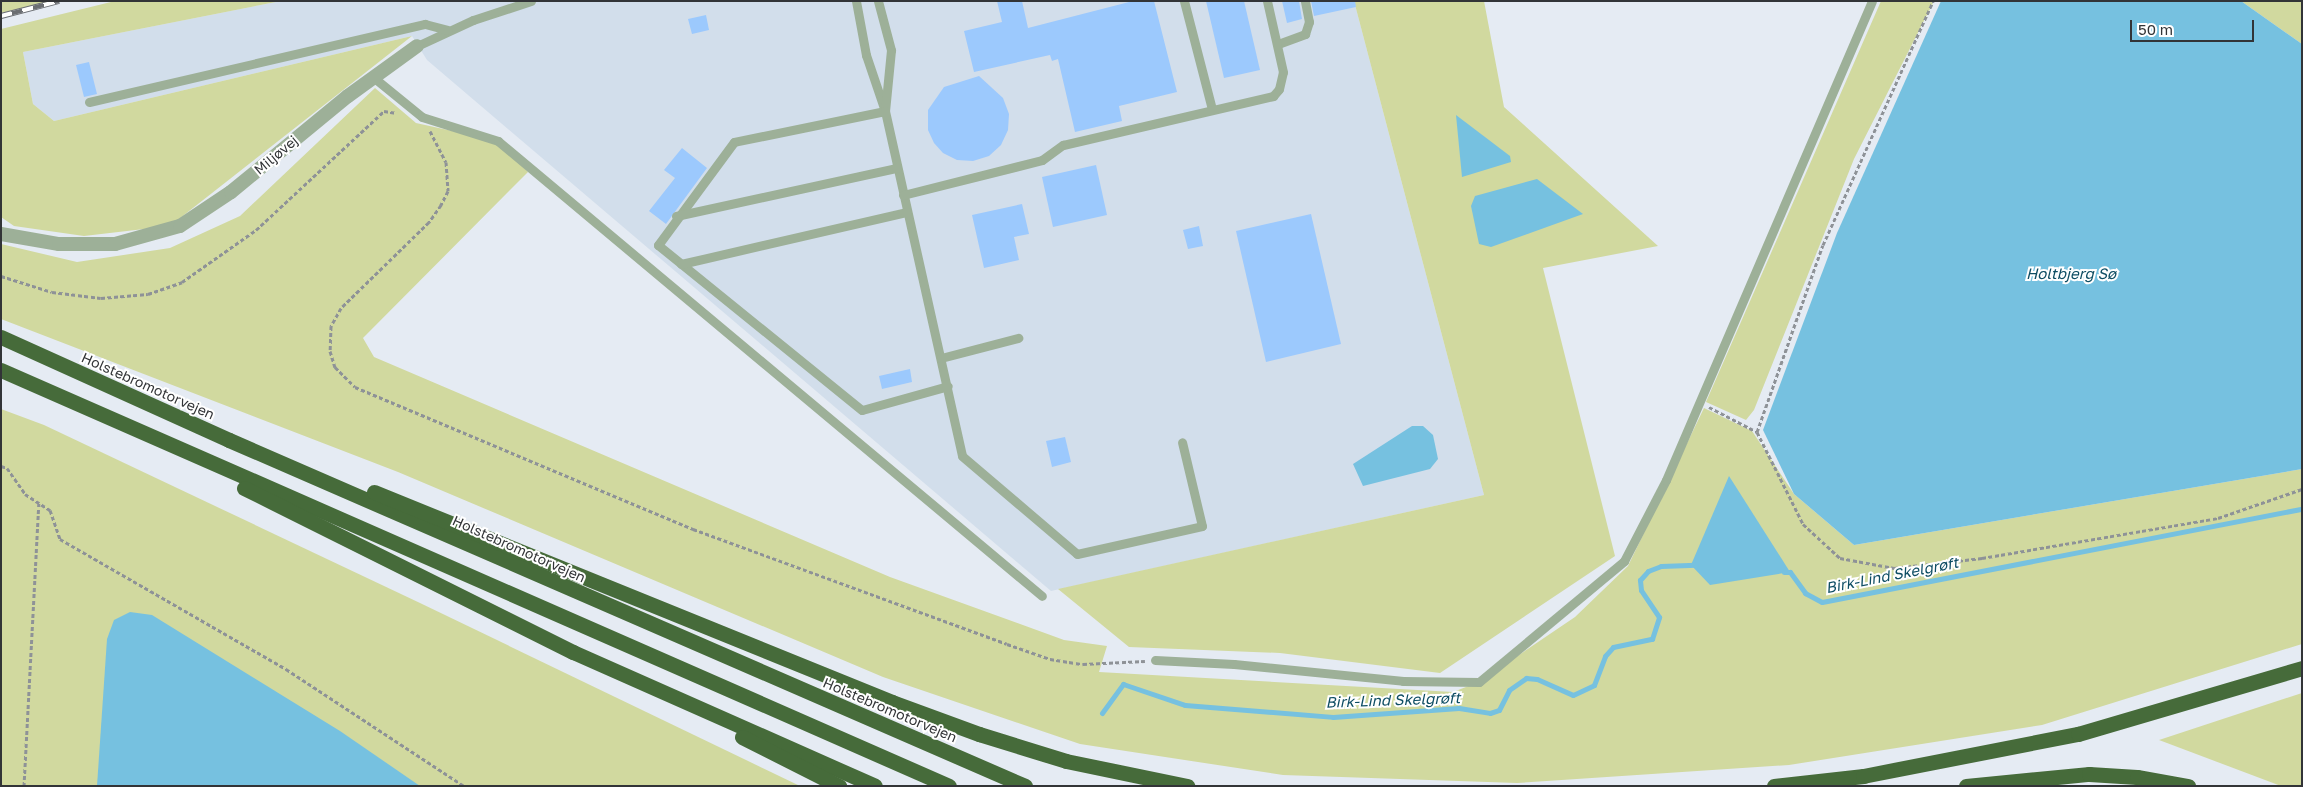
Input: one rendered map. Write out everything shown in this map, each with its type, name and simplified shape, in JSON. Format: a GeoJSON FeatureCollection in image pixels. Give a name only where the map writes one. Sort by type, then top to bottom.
{"type":"FeatureCollection","features":[{"type":"Feature","properties":{"kind":"highway","name":"Holstebromotorvejen"},"geometry":{"type":"LineString","coordinates":[[1,337],[229,440],[1025,786]]}},
{"type":"Feature","properties":{"kind":"highway"},"geometry":{"type":"LineString","coordinates":[[1,370],[949,786]]}},
{"type":"Feature","properties":{"kind":"highway"},"geometry":{"type":"LineString","coordinates":[[113,420],[311,522],[632,679],[839,786]]}},
{"type":"Feature","properties":{"kind":"highway"},"geometry":{"type":"LineString","coordinates":[[229,440],[278,452],[534,558],[961,727],[1066,761],[1187,786]]}},
{"type":"Feature","properties":{"kind":"highway"},"geometry":{"type":"LineString","coordinates":[[1774,786],[1864,776],[2078,734],[2302,668]]}},
{"type":"Feature","properties":{"kind":"highway"},"geometry":{"type":"LineString","coordinates":[[632,679],[875,786]]}},
{"type":"Feature","properties":{"kind":"highway"},"geometry":{"type":"LineString","coordinates":[[1966,786],[2089,774],[2137,777],[2188,786]]}},
{"type":"Feature","properties":{"kind":"street","name":"Miljøvej"},"geometry":{"type":"LineString","coordinates":[[1,234],[59,244],[115,244],[180,226],[231,192],[373,77],[416,46]]}},
{"type":"Feature","properties":{"kind":"lane","name":"Miljøvej"},"geometry":{"type":"LineString","coordinates":[[416,46],[447,30],[531,1]]}},
{"type":"Feature","properties":{"kind":"lane"},"geometry":{"type":"LineString","coordinates":[[856,1],[866,55],[885,111],[942,358],[962,456],[1078,554],[1202,526],[1182,442]]}},
{"type":"Feature","properties":{"kind":"lane"},"geometry":{"type":"LineString","coordinates":[[878,1],[890,50],[885,111]]}},
{"type":"Feature","properties":{"kind":"lane"},"geometry":{"type":"LineString","coordinates":[[1184,1],[1212,109]]}},
{"type":"Feature","properties":{"kind":"lane"},"geometry":{"type":"LineString","coordinates":[[903,194],[1042,160],[1063,145],[1273,96],[1279,89],[1283,72],[1267,1]]}},
{"type":"Feature","properties":{"kind":"lane"},"geometry":{"type":"LineString","coordinates":[[1278,44],[1305,34],[1309,22],[1305,1]]}},
{"type":"Feature","properties":{"kind":"lane"},"geometry":{"type":"LineString","coordinates":[[1155,660],[1234,664],[1403,681],[1479,682],[1624,561],[1699,403],[1872,1]]}},
{"type":"Feature","properties":{"kind":"lane"},"geometry":{"type":"LineString","coordinates":[[89,102],[425,24],[447,30]]}},
{"type":"Feature","properties":{"kind":"lane"},"geometry":{"type":"LineString","coordinates":[[373,77],[422,116],[498,141],[1042,596]]}},
{"type":"Feature","properties":{"kind":"lane"},"geometry":{"type":"LineString","coordinates":[[885,111],[734,142],[676,216],[658,245],[862,410],[948,386]]}},
{"type":"Feature","properties":{"kind":"lane"},"geometry":{"type":"LineString","coordinates":[[676,216],[897,168]]}},
{"type":"Feature","properties":{"kind":"lane"},"geometry":{"type":"LineString","coordinates":[[681,264],[907,212]]}},
{"type":"Feature","properties":{"kind":"lane"},"geometry":{"type":"LineString","coordinates":[[942,358],[1018,338]]}},
{"type":"Feature","properties":{"kind":"path"},"geometry":{"type":"LineString","coordinates":[[1757,432],[1823,245],[1932,1]]}},
{"type":"Feature","properties":{"kind":"path"},"geometry":{"type":"LineString","coordinates":[[1,276],[52,292],[101,298],[148,294],[182,282],[256,230],[384,111],[422,116],[446,162],[448,191],[428,222],[341,308],[331,326],[330,352],[335,367],[355,387],[693,529],[1050,659],[1083,664],[1155,660]]}},
{"type":"Feature","properties":{"kind":"path"},"geometry":{"type":"LineString","coordinates":[[1699,403],[1757,432],[1803,524],[1840,558],[1894,568],[1982,558],[2218,518],[2302,489]]}},
{"type":"Feature","properties":{"kind":"path"},"geometry":{"type":"LineString","coordinates":[[1,466],[7,468],[24,494],[50,510],[60,539],[286,669],[464,786]]}},
{"type":"Feature","properties":{"kind":"path"},"geometry":{"type":"LineString","coordinates":[[24,786],[39,503]]}},
{"type":"Feature","properties":{"kind":"shaded area"},"geometry":{"type":"Polygon","coordinates":[[[281,1],[1354,1],[1484,495],[1051,591],[427,60],[412,36],[54,121],[33,104],[23,52],[281,1]]]}},
{"type":"Feature","properties":{"kind":"green space"},"geometry":{"type":"Polygon","coordinates":[[[1,1],[52,1],[1,13],[1,1]]]}},
{"type":"Feature","properties":{"kind":"green space"},"geometry":{"type":"Polygon","coordinates":[[[115,1],[281,1],[23,52],[33,104],[54,121],[412,36],[170,226],[84,236],[14,226],[1,217],[1,29],[115,1]]]}},
{"type":"Feature","properties":{"kind":"green space"},"geometry":{"type":"Polygon","coordinates":[[[1354,1],[1484,1],[1504,107],[1658,246],[1543,268],[1615,556],[1440,673],[1280,653],[1129,647],[1058,589],[1484,495],[1354,1]]]}},
{"type":"Feature","properties":{"kind":"green space"},"geometry":{"type":"Polygon","coordinates":[[[1881,1],[1934,1],[1854,159],[1754,410],[1746,420],[1706,402],[1881,1]]]}},
{"type":"Feature","properties":{"kind":"green space"},"geometry":{"type":"Polygon","coordinates":[[[2241,1],[2302,1],[2302,44],[2241,1]]]}},
{"type":"Feature","properties":{"kind":"green space"},"geometry":{"type":"Polygon","coordinates":[[[375,88],[416,123],[498,141],[528,172],[363,338],[374,357],[890,577],[1064,640],[1107,646],[1099,672],[1453,692],[1479,682],[1575,617],[1628,566],[1704,408],[1752,431],[1794,494],[1854,545],[2302,469],[2302,644],[2042,725],[1789,765],[1517,783],[1283,775],[1080,744],[883,677],[398,472],[1,319],[1,244],[77,262],[170,248],[240,216],[375,88]]]}},
{"type":"Feature","properties":{"kind":"green space"},"geometry":{"type":"Polygon","coordinates":[[[1,409],[44,425],[800,786],[1,786],[1,409]]]}},
{"type":"Feature","properties":{"kind":"green space"},"geometry":{"type":"Polygon","coordinates":[[[2302,693],[2302,786],[2281,786],[2159,740],[2302,693]]]}},
{"type":"Feature","properties":{"kind":"water","name":"Holtbjerg Sø"},"geometry":{"type":"Polygon","coordinates":[[[1941,1],[2241,1],[2302,44],[2302,469],[1854,545],[1794,494],[1763,430],[1837,233],[1941,1]]]}},
{"type":"Feature","properties":{"kind":"water"},"geometry":{"type":"Polygon","coordinates":[[[1456,115],[1510,156],[1511,162],[1462,177],[1456,115]]]}},
{"type":"Feature","properties":{"kind":"water"},"geometry":{"type":"Polygon","coordinates":[[[1537,179],[1583,214],[1491,247],[1479,244],[1471,206],[1475,196],[1537,179]]]}},
{"type":"Feature","properties":{"kind":"water"},"geometry":{"type":"Polygon","coordinates":[[[1412,426],[1423,426],[1433,435],[1438,459],[1430,469],[1363,486],[1353,464],[1412,426]]]}},
{"type":"Feature","properties":{"kind":"water"},"geometry":{"type":"Polygon","coordinates":[[[1729,476],[1790,572],[1710,585],[1691,565],[1729,476]]]}},
{"type":"Feature","properties":{"kind":"water"},"geometry":{"type":"Polygon","coordinates":[[[130,612],[152,615],[340,731],[420,786],[97,786],[107,639],[114,620],[130,612]]]}},
{"type":"Feature","properties":{"kind":"building"},"geometry":{"type":"Polygon","coordinates":[[[997,1],[1022,1],[1028,28],[1133,1],[1154,1],[1177,92],[1119,106],[1122,121],[1075,132],[1058,59],[1052,61],[1050,55],[974,72],[964,31],[1002,22],[997,1]]]}},
{"type":"Feature","properties":{"kind":"building"},"geometry":{"type":"Polygon","coordinates":[[[1206,1],[1244,1],[1260,70],[1224,78],[1206,1]]]}},
{"type":"Feature","properties":{"kind":"building"},"geometry":{"type":"Polygon","coordinates":[[[1282,1],[1299,1],[1302,19],[1287,23],[1282,1]]]}},
{"type":"Feature","properties":{"kind":"building"},"geometry":{"type":"Polygon","coordinates":[[[1311,1],[1355,1],[1356,7],[1314,16],[1311,1]]]}},
{"type":"Feature","properties":{"kind":"building"},"geometry":{"type":"Polygon","coordinates":[[[706,15],[709,30],[692,34],[688,19],[706,15]]]}},
{"type":"Feature","properties":{"kind":"building"},"geometry":{"type":"Polygon","coordinates":[[[89,62],[97,94],[84,97],[76,65],[89,62]]]}},
{"type":"Feature","properties":{"kind":"building"},"geometry":{"type":"Polygon","coordinates":[[[979,76],[1003,98],[1009,114],[1008,130],[1001,145],[989,156],[973,161],[957,160],[943,153],[934,143],[928,130],[928,110],[944,87],[979,76]]]}},
{"type":"Feature","properties":{"kind":"building"},"geometry":{"type":"Polygon","coordinates":[[[682,148],[707,168],[666,224],[649,211],[675,178],[664,170],[682,148]]]}},
{"type":"Feature","properties":{"kind":"building"},"geometry":{"type":"Polygon","coordinates":[[[1096,165],[1107,215],[1053,227],[1042,177],[1096,165]]]}},
{"type":"Feature","properties":{"kind":"building"},"geometry":{"type":"Polygon","coordinates":[[[1022,204],[1029,234],[1014,237],[1019,260],[984,268],[972,215],[1022,204]]]}},
{"type":"Feature","properties":{"kind":"building"},"geometry":{"type":"Polygon","coordinates":[[[1311,214],[1341,344],[1266,362],[1236,231],[1311,214]]]}},
{"type":"Feature","properties":{"kind":"building"},"geometry":{"type":"Polygon","coordinates":[[[1199,226],[1203,246],[1188,249],[1183,230],[1199,226]]]}},
{"type":"Feature","properties":{"kind":"building"},"geometry":{"type":"Polygon","coordinates":[[[910,369],[912,382],[882,389],[879,376],[910,369]]]}},
{"type":"Feature","properties":{"kind":"building"},"geometry":{"type":"Polygon","coordinates":[[[1065,437],[1071,462],[1052,467],[1046,441],[1065,437]]]}},
{"type":"Feature","properties":{"kind":"waterway","name":"Birk-Lind Skelgrøft"},"geometry":{"type":"LineString","coordinates":[[1784,572],[1790,572],[1805,593],[1822,602],[2302,509]]}},
{"type":"Feature","properties":{"kind":"waterway","name":"Birk-Lind Skelgrøft"},"geometry":{"type":"LineString","coordinates":[[1102,713],[1123,684],[1185,705],[1333,717],[1459,708],[1490,713],[1499,710],[1509,690],[1526,678],[1537,679],[1573,695],[1594,685],[1605,656],[1613,647],[1652,639],[1659,617],[1641,590],[1640,580],[1648,571],[1661,566],[1696,565]]}},
{"type":"Feature","properties":{"kind":"railway"},"geometry":{"type":"LineString","coordinates":[[1,16],[59,1]]}}]}
